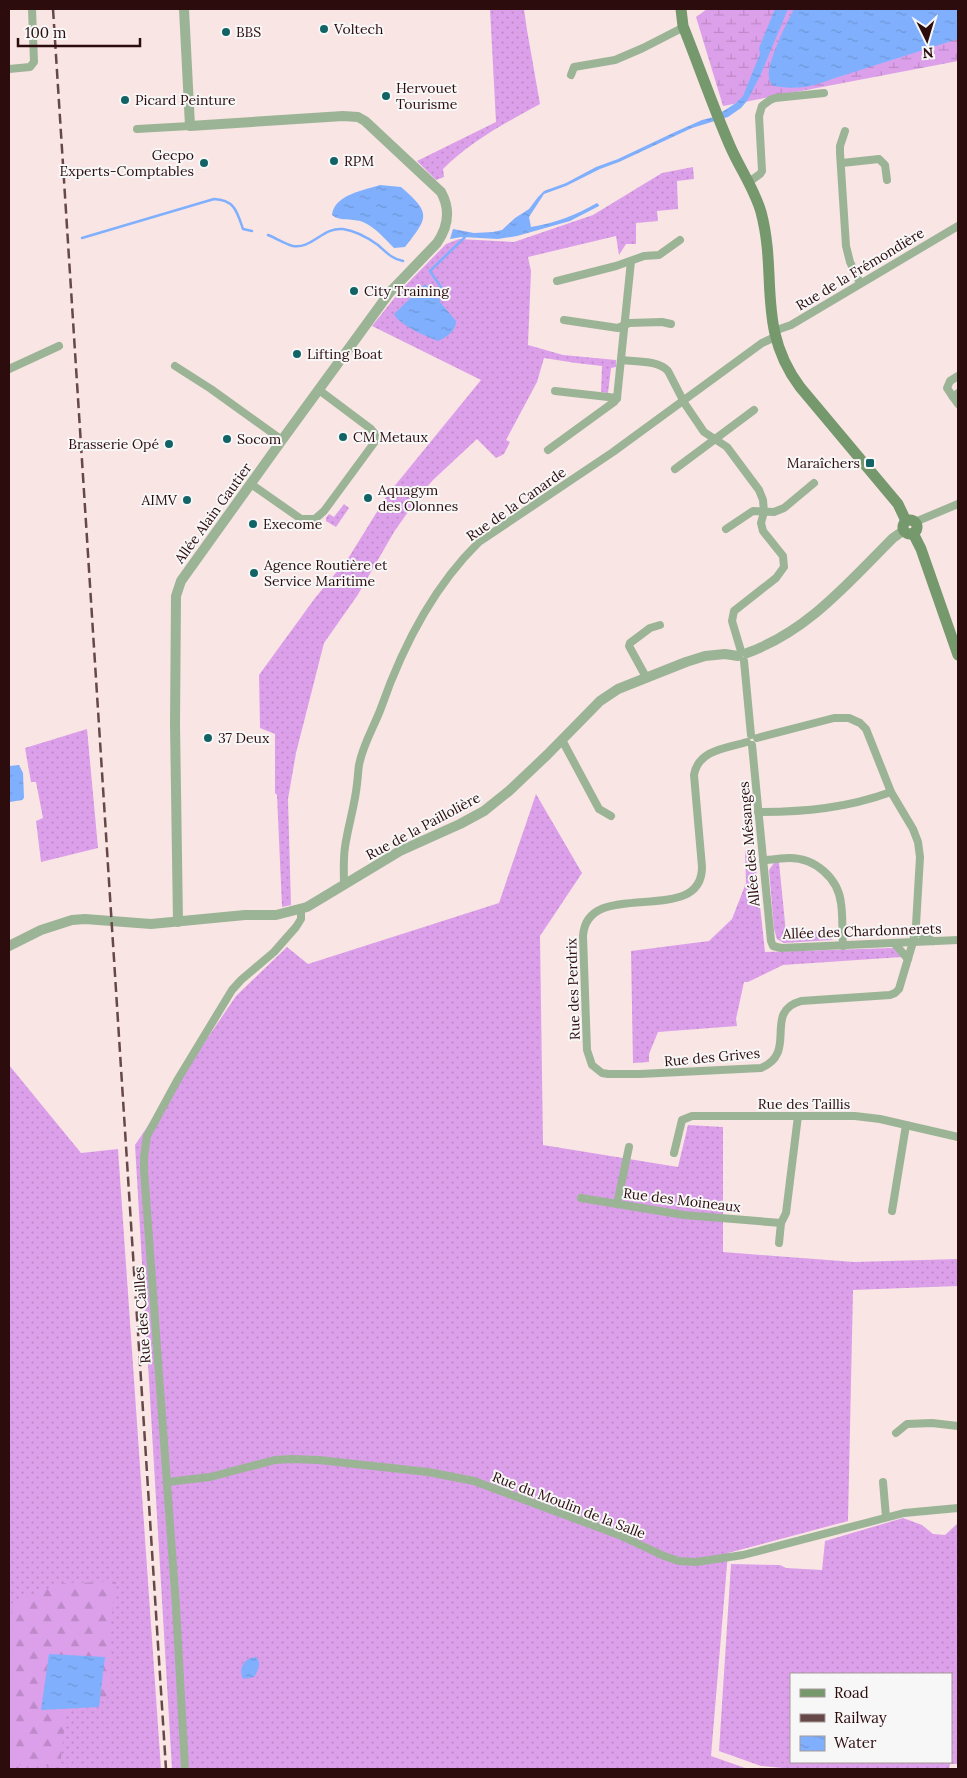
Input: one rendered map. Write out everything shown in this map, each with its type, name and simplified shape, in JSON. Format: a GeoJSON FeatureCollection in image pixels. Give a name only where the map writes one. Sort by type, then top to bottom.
{"type":"FeatureCollection","features":[{"type":"Feature","properties":{"kind":"main road"},"geometry":{"type":"LineString","coordinates":[[681,9],[684,27],[721,125],[757,201],[763,224],[774,334],[780,353],[791,376],[898,504],[923,556],[958,655]]}},
{"type":"Feature","properties":{"kind":"street"},"geometry":{"type":"LineString","coordinates":[[9,68],[30,67],[34,62],[32,9]]}},
{"type":"Feature","properties":{"kind":"street"},"geometry":{"type":"LineString","coordinates":[[184,9],[190,126]]}},
{"type":"Feature","properties":{"kind":"street"},"geometry":{"type":"LineString","coordinates":[[571,75],[574,67],[615,60],[644,48],[684,27]]}},
{"type":"Feature","properties":{"kind":"street"},"geometry":{"type":"LineString","coordinates":[[749,182],[762,171],[759,116],[762,106],[775,98],[824,93]]}},
{"type":"Feature","properties":{"kind":"street","name":"Allée Alain Gautier"},"geometry":{"type":"LineString","coordinates":[[137,129],[343,116],[358,117],[365,121],[443,195],[448,218],[443,234],[437,243],[390,292],[181,581],[176,596],[175,724],[178,922]]}},
{"type":"Feature","properties":{"kind":"street"},"geometry":{"type":"LineString","coordinates":[[845,131],[840,146],[847,255],[860,283]]}},
{"type":"Feature","properties":{"kind":"street"},"geometry":{"type":"LineString","coordinates":[[842,163],[879,159],[885,165],[887,180]]}},
{"type":"Feature","properties":{"kind":"street","name":"Rue de la Frémondière"},"geometry":{"type":"LineString","coordinates":[[774,334],[958,226]]}},
{"type":"Feature","properties":{"kind":"street"},"geometry":{"type":"LineString","coordinates":[[557,281],[616,266],[644,256],[659,255],[680,240]]}},
{"type":"Feature","properties":{"kind":"street"},"geometry":{"type":"LineString","coordinates":[[548,450],[617,398],[631,260]]}},
{"type":"Feature","properties":{"kind":"street"},"geometry":{"type":"LineString","coordinates":[[564,320],[618,328],[629,323],[662,322],[671,324]]}},
{"type":"Feature","properties":{"kind":"street","name":"Rue de la Canarde"},"geometry":{"type":"LineString","coordinates":[[344,885],[345,848],[359,765],[366,739],[380,709],[400,656],[418,624],[465,556],[480,542],[613,452],[774,334]]}},
{"type":"Feature","properties":{"kind":"street"},"geometry":{"type":"LineString","coordinates":[[9,369],[59,346]]}},
{"type":"Feature","properties":{"kind":"street"},"geometry":{"type":"LineString","coordinates":[[622,360],[664,366],[704,432],[727,447],[759,490],[763,500],[764,512]]}},
{"type":"Feature","properties":{"kind":"street"},"geometry":{"type":"LineString","coordinates":[[175,366],[211,389],[282,440]]}},
{"type":"Feature","properties":{"kind":"street"},"geometry":{"type":"LineString","coordinates":[[957,398],[947,388],[950,381],[958,376]]}},
{"type":"Feature","properties":{"kind":"street"},"geometry":{"type":"LineString","coordinates":[[251,484],[301,519],[315,519],[324,512],[374,443],[375,434],[371,429],[319,390]]}},
{"type":"Feature","properties":{"kind":"street"},"geometry":{"type":"LineString","coordinates":[[555,391],[617,398]]}},
{"type":"Feature","properties":{"kind":"street"},"geometry":{"type":"LineString","coordinates":[[675,469],[754,410]]}},
{"type":"Feature","properties":{"kind":"street"},"geometry":{"type":"LineString","coordinates":[[726,529],[753,510],[774,512],[784,508],[814,483]]}},
{"type":"Feature","properties":{"kind":"street"},"geometry":{"type":"LineString","coordinates":[[910,527],[958,504]]}},
{"type":"Feature","properties":{"kind":"street","name":"Allée des Mésanges"},"geometry":{"type":"LineString","coordinates":[[764,512],[761,522],[763,531],[783,556],[784,567],[776,578],[734,611],[732,621],[742,655],[771,941]]}},
{"type":"Feature","properties":{"kind":"street","name":"Rue de la Paillolière"},"geometry":{"type":"LineString","coordinates":[[9,946],[29,935],[63,922],[86,919],[151,924],[178,922],[244,915],[276,914],[301,909],[317,902],[400,851],[484,811],[509,791],[609,694],[628,684],[705,656],[742,655],[774,642],[803,624],[820,610],[893,538],[910,527]]}},
{"type":"Feature","properties":{"kind":"street"},"geometry":{"type":"LineString","coordinates":[[646,677],[629,646],[630,643],[650,628],[660,625]]}},
{"type":"Feature","properties":{"kind":"street","name":"Rue des Perdrix"},"geometry":{"type":"LineString","coordinates":[[640,1074],[618,1075],[602,1072],[592,1065],[589,1060],[587,1050],[584,925],[599,910],[676,898],[691,892],[697,887],[700,882],[702,867],[694,775],[698,762],[708,753],[752,740],[834,718],[849,718],[860,723],[869,734],[891,792]]}},
{"type":"Feature","properties":{"kind":"street"},"geometry":{"type":"LineString","coordinates":[[562,740],[599,810],[611,816]]}},
{"type":"Feature","properties":{"kind":"street"},"geometry":{"type":"LineString","coordinates":[[758,812],[814,811],[856,803],[891,792]]}},
{"type":"Feature","properties":{"kind":"street","name":"Rue des Grives"},"geometry":{"type":"LineString","coordinates":[[640,1074],[753,1069],[770,1064],[776,1057],[780,1047],[780,1023],[782,1016],[791,1005],[801,1001],[879,996],[895,993],[899,989],[916,928],[920,857],[918,842],[913,830],[891,792]]}},
{"type":"Feature","properties":{"kind":"street"},"geometry":{"type":"LineString","coordinates":[[763,860],[798,859],[807,861],[824,871],[837,888],[841,902],[843,946]]}},
{"type":"Feature","properties":{"kind":"street","name":"Rue des Cailles"},"geometry":{"type":"LineString","coordinates":[[185,1769],[167,1482],[144,1170],[145,1142],[192,1054],[232,990],[274,952],[287,937],[301,919],[301,909]]}},
{"type":"Feature","properties":{"kind":"street"},"geometry":{"type":"LineString","coordinates":[[916,928],[933,941]]}},
{"type":"Feature","properties":{"kind":"street","name":"Allée des Chardonnerets"},"geometry":{"type":"LineString","coordinates":[[771,941],[774,946],[781,948],[958,940]]}},
{"type":"Feature","properties":{"kind":"street"},"geometry":{"type":"LineString","coordinates":[[894,943],[908,959]]}},
{"type":"Feature","properties":{"kind":"street","name":"Rue des Taillis"},"geometry":{"type":"LineString","coordinates":[[674,1154],[682,1120],[692,1116],[855,1116],[958,1137]]}},
{"type":"Feature","properties":{"kind":"street"},"geometry":{"type":"LineString","coordinates":[[778,1243],[781,1223],[786,1213],[798,1116]]}},
{"type":"Feature","properties":{"kind":"street"},"geometry":{"type":"LineString","coordinates":[[892,1211],[906,1125]]}},
{"type":"Feature","properties":{"kind":"street"},"geometry":{"type":"LineString","coordinates":[[617,1204],[629,1148]]}},
{"type":"Feature","properties":{"kind":"street","name":"Rue des Moineaux"},"geometry":{"type":"LineString","coordinates":[[581,1198],[684,1214],[781,1223]]}},
{"type":"Feature","properties":{"kind":"street"},"geometry":{"type":"LineString","coordinates":[[896,1432],[907,1424],[932,1423],[958,1426]]}},
{"type":"Feature","properties":{"kind":"street","name":"Rue du Moulin de la Salle"},"geometry":{"type":"LineString","coordinates":[[167,1482],[210,1477],[275,1460],[292,1458],[428,1472],[483,1484],[618,1535],[664,1556],[680,1561],[696,1562],[743,1555],[886,1516],[922,1510],[958,1508]]}},
{"type":"Feature","properties":{"kind":"street"},"geometry":{"type":"LineString","coordinates":[[883,1482],[886,1516]]}},
{"type":"Feature","properties":{"kind":"green space"},"geometry":{"type":"Polygon","coordinates":[[[490,9],[524,9],[540,104],[477,141],[443,169],[444,177],[436,180],[417,161],[496,122],[490,9]]]}},
{"type":"Feature","properties":{"kind":"green space"},"geometry":{"type":"Polygon","coordinates":[[[707,9],[958,9],[958,61],[723,106],[696,17],[707,9]]]}},
{"type":"Feature","properties":{"kind":"green space"},"geometry":{"type":"Polygon","coordinates":[[[693,167],[694,179],[677,181],[678,209],[657,211],[658,221],[636,223],[636,244],[626,244],[619,255],[616,236],[528,257],[531,271],[528,345],[563,355],[616,360],[616,367],[611,368],[608,393],[601,392],[602,366],[544,358],[537,382],[506,440],[510,442],[504,454],[496,458],[477,439],[433,480],[419,496],[394,532],[357,596],[324,643],[296,753],[288,799],[291,905],[282,907],[277,795],[275,793],[275,734],[260,728],[259,675],[315,598],[349,557],[388,494],[481,380],[372,326],[400,291],[446,244],[459,239],[514,242],[593,215],[662,173],[693,167]]]}},
{"type":"Feature","properties":{"kind":"green space"},"geometry":{"type":"Polygon","coordinates":[[[344,504],[349,508],[336,527],[326,521],[329,514],[334,517],[344,504]]]}},
{"type":"Feature","properties":{"kind":"green space"},"geometry":{"type":"Polygon","coordinates":[[[87,729],[98,848],[41,862],[36,821],[43,818],[36,782],[31,782],[25,748],[87,729]]]}},
{"type":"Feature","properties":{"kind":"green space"},"geometry":{"type":"Polygon","coordinates":[[[536,794],[582,873],[540,936],[543,1145],[678,1167],[688,1125],[723,1127],[723,1252],[854,1262],[958,1259],[958,1286],[853,1290],[848,1521],[728,1553],[711,1756],[748,1769],[172,1769],[135,1145],[236,996],[287,947],[308,964],[499,903],[536,794]]]}},
{"type":"Feature","properties":{"kind":"green space"},"geometry":{"type":"Polygon","coordinates":[[[745,851],[754,851],[765,952],[893,948],[902,957],[783,965],[748,982],[744,982],[736,1019],[737,1026],[658,1032],[649,1054],[649,1062],[633,1063],[631,951],[709,941],[732,919],[746,883],[745,851]]]}},
{"type":"Feature","properties":{"kind":"green space"},"geometry":{"type":"Polygon","coordinates":[[[779,862],[786,933],[837,930],[832,940],[784,943],[777,939],[774,929],[769,870],[774,863],[779,862]]]}},
{"type":"Feature","properties":{"kind":"green space"},"geometry":{"type":"Polygon","coordinates":[[[9,1065],[81,1153],[118,1149],[161,1769],[9,1769],[9,1065]]]}},
{"type":"Feature","properties":{"kind":"green space"},"geometry":{"type":"Polygon","coordinates":[[[903,1518],[922,1525],[933,1534],[945,1535],[958,1523],[958,1764],[950,1764],[949,1769],[793,1769],[761,1766],[719,1751],[731,1564],[780,1565],[786,1568],[822,1570],[825,1541],[903,1518]]]}},
{"type":"Feature","properties":{"kind":"green space"},"geometry":{"type":"Polygon","coordinates":[[[116,1582],[111,1619],[111,1693],[101,1700],[67,1703],[60,1767],[9,1764],[9,1658],[13,1602],[64,1583],[116,1582]]]}},
{"type":"Feature","properties":{"kind":"water"},"geometry":{"type":"Polygon","coordinates":[[[775,9],[788,9],[760,76],[747,101],[741,108],[728,117],[692,128],[566,186],[544,194],[529,217],[531,227],[566,218],[597,203],[599,205],[570,221],[517,236],[498,239],[462,237],[450,239],[453,229],[474,233],[502,230],[529,209],[544,191],[566,183],[596,167],[618,159],[702,120],[714,117],[736,103],[743,96],[760,54],[759,48],[775,9]]]}},
{"type":"Feature","properties":{"kind":"water"},"geometry":{"type":"Polygon","coordinates":[[[794,9],[958,9],[958,39],[818,84],[797,88],[774,86],[769,79],[771,63],[794,9]]]}},
{"type":"Feature","properties":{"kind":"water"},"geometry":{"type":"Polygon","coordinates":[[[380,185],[401,187],[422,210],[422,222],[405,247],[394,248],[376,230],[363,222],[332,215],[334,208],[344,198],[358,191],[380,185]]]}},
{"type":"Feature","properties":{"kind":"water"},"geometry":{"type":"Polygon","coordinates":[[[425,284],[456,321],[456,325],[450,333],[438,341],[402,323],[394,314],[425,284]]]}},
{"type":"Feature","properties":{"kind":"water"},"geometry":{"type":"Polygon","coordinates":[[[19,765],[23,773],[24,798],[10,802],[9,766],[19,765]]]}},
{"type":"Feature","properties":{"kind":"water"},"geometry":{"type":"Polygon","coordinates":[[[49,1654],[105,1657],[99,1707],[41,1710],[49,1654]]]}},
{"type":"Feature","properties":{"kind":"water"},"geometry":{"type":"Polygon","coordinates":[[[256,1657],[259,1664],[254,1677],[243,1679],[241,1671],[243,1664],[248,1659],[256,1657]]]}},
{"type":"Feature","properties":{"kind":"waterway"},"geometry":{"type":"LineString","coordinates":[[82,238],[214,199],[231,204],[237,212],[243,229],[252,231]]}},
{"type":"Feature","properties":{"kind":"waterway"},"geometry":{"type":"LineString","coordinates":[[268,235],[290,245],[300,246],[329,231],[343,229],[366,237],[392,257],[403,261]]}},
{"type":"Feature","properties":{"kind":"waterway"},"geometry":{"type":"LineString","coordinates":[[439,300],[445,293],[430,271],[465,237]]}},
{"type":"Feature","properties":{"kind":"railway"},"geometry":{"type":"LineString","coordinates":[[53,9],[166,1769]]}},
{"type":"Feature","properties":{"kind":"place","name":"Voltech"},"geometry":{"type":"Point","coordinates":[324,29]}},
{"type":"Feature","properties":{"kind":"place","name":"BBS"},"geometry":{"type":"Point","coordinates":[226,32]}},
{"type":"Feature","properties":{"kind":"place","name":"Hervouet Tourisme"},"geometry":{"type":"Point","coordinates":[386,96]}},
{"type":"Feature","properties":{"kind":"place","name":"Picard Peinture"},"geometry":{"type":"Point","coordinates":[125,100]}},
{"type":"Feature","properties":{"kind":"place","name":"RPM"},"geometry":{"type":"Point","coordinates":[334,161]}},
{"type":"Feature","properties":{"kind":"place","name":"Gecpo Experts-Comptables"},"geometry":{"type":"Point","coordinates":[204,163]}},
{"type":"Feature","properties":{"kind":"place","name":"City Training"},"geometry":{"type":"Point","coordinates":[354,291]}},
{"type":"Feature","properties":{"kind":"place","name":"Lifting Boat"},"geometry":{"type":"Point","coordinates":[297,354]}},
{"type":"Feature","properties":{"kind":"place","name":"CM Metaux"},"geometry":{"type":"Point","coordinates":[343,437]}},
{"type":"Feature","properties":{"kind":"place","name":"Socom"},"geometry":{"type":"Point","coordinates":[227,439]}},
{"type":"Feature","properties":{"kind":"place","name":"Brasserie Opé"},"geometry":{"type":"Point","coordinates":[169,444]}},
{"type":"Feature","properties":{"kind":"place","name":"Maraîchers"},"geometry":{"type":"Point","coordinates":[870,463]}},
{"type":"Feature","properties":{"kind":"place","name":"Aquagym des Olonnes"},"geometry":{"type":"Point","coordinates":[368,498]}},
{"type":"Feature","properties":{"kind":"place","name":"AIMV"},"geometry":{"type":"Point","coordinates":[187,500]}},
{"type":"Feature","properties":{"kind":"place","name":"Execome"},"geometry":{"type":"Point","coordinates":[253,524]}},
{"type":"Feature","properties":{"kind":"place","name":"Agence Routière et Service Maritime"},"geometry":{"type":"Point","coordinates":[254,573]}},
{"type":"Feature","properties":{"kind":"place","name":"37 Deux"},"geometry":{"type":"Point","coordinates":[208,738]}}]}
